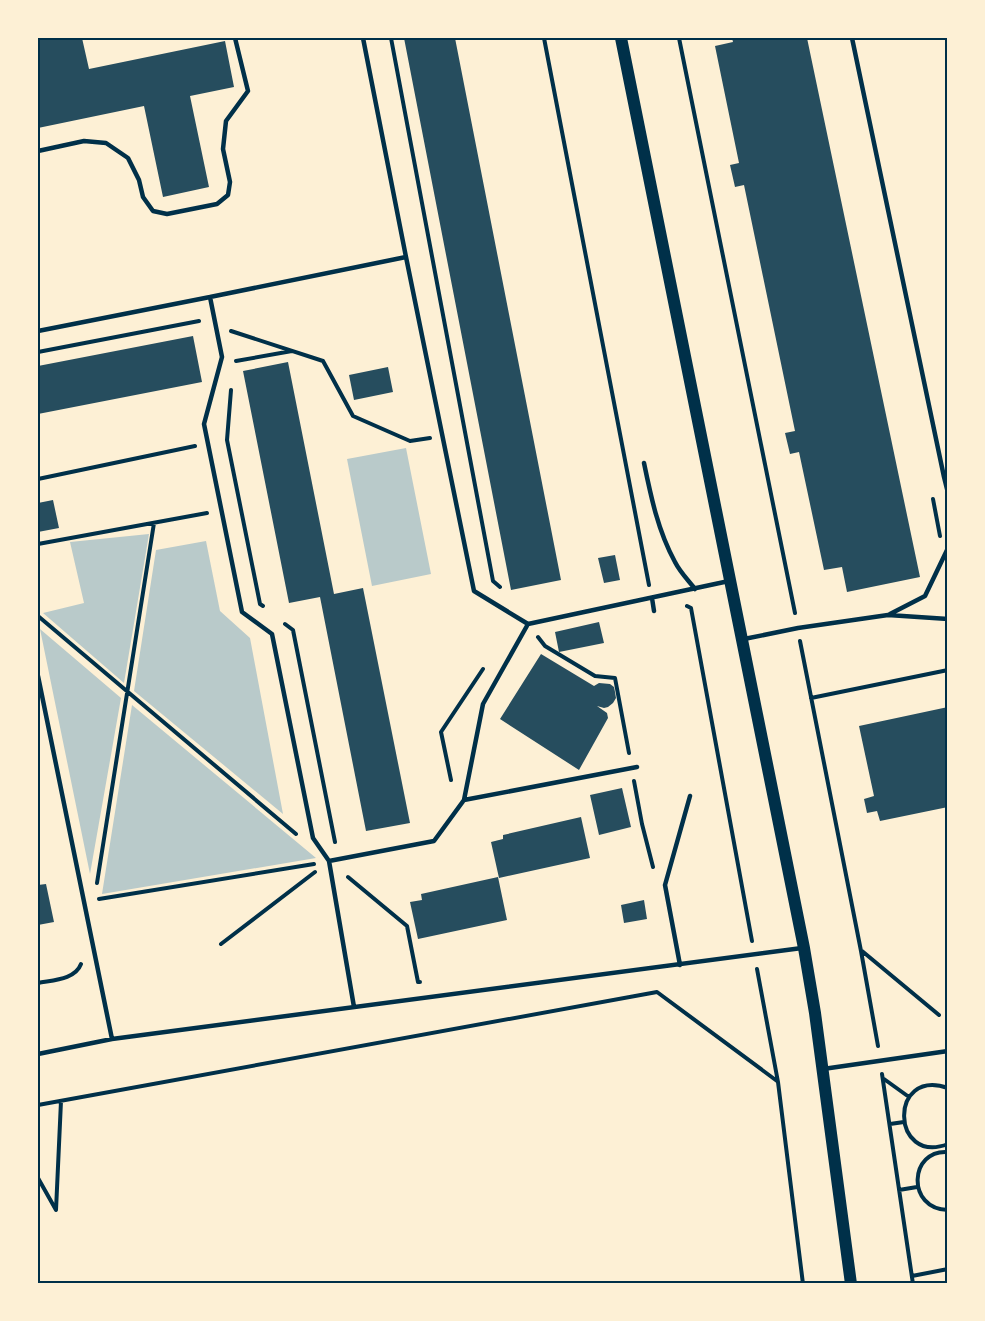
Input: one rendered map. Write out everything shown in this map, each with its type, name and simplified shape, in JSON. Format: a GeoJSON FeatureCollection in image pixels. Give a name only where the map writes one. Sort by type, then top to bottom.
{"type":"FeatureCollection","features":[{"type":"Feature","properties":{"kind":"main road"},"geometry":{"type":"LineString","coordinates":[[621,38],[804,948],[823,1070],[851,1284]]}},
{"type":"Feature","properties":{"kind":"lane"},"geometry":{"type":"LineString","coordinates":[[38,151],[84,141],[106,143],[128,158],[139,180],[143,197],[153,211],[167,214],[217,204],[228,195],[230,182],[223,149],[226,120],[248,91],[235,38]]}},
{"type":"Feature","properties":{"kind":"lane"},"geometry":{"type":"LineString","coordinates":[[363,38],[474,591],[528,624],[730,581]]}},
{"type":"Feature","properties":{"kind":"lane"},"geometry":{"type":"LineString","coordinates":[[852,38],[948,493]]}},
{"type":"Feature","properties":{"kind":"lane"},"geometry":{"type":"LineString","coordinates":[[38,331],[406,257]]}},
{"type":"Feature","properties":{"kind":"lane"},"geometry":{"type":"LineString","coordinates":[[210,297],[222,357],[204,424],[242,612],[272,634],[313,838],[330,861],[354,1008]]}},
{"type":"Feature","properties":{"kind":"lane"},"geometry":{"type":"LineString","coordinates":[[644,463],[652,503],[663,537],[676,564],[694,589]]}},
{"type":"Feature","properties":{"kind":"lane"},"geometry":{"type":"LineString","coordinates":[[888,615],[926,597],[948,548]]}},
{"type":"Feature","properties":{"kind":"lane"},"geometry":{"type":"LineString","coordinates":[[652,598],[654,611]]}},
{"type":"Feature","properties":{"kind":"lane"},"geometry":{"type":"LineString","coordinates":[[742,639],[888,615],[948,619]]}},
{"type":"Feature","properties":{"kind":"lane"},"geometry":{"type":"LineString","coordinates":[[330,861],[434,841],[464,800],[483,704],[528,624]]}},
{"type":"Feature","properties":{"kind":"lane"},"geometry":{"type":"LineString","coordinates":[[38,676],[112,1039]]}},
{"type":"Feature","properties":{"kind":"lane"},"geometry":{"type":"LineString","coordinates":[[464,800],[635,767]]}},
{"type":"Feature","properties":{"kind":"lane"},"geometry":{"type":"LineString","coordinates":[[680,964],[666,885],[690,795]]}},
{"type":"Feature","properties":{"kind":"lane"},"geometry":{"type":"LineString","coordinates":[[38,1054],[112,1039],[804,948]]}},
{"type":"Feature","properties":{"kind":"lane"},"geometry":{"type":"LineString","coordinates":[[823,1070],[948,1051]]}},
{"type":"Feature","properties":{"kind":"path"},"geometry":{"type":"LineString","coordinates":[[391,38],[493,581],[501,588]]}},
{"type":"Feature","properties":{"kind":"path"},"geometry":{"type":"LineString","coordinates":[[544,38],[652,598],[691,608],[778,1082],[803,1284]]}},
{"type":"Feature","properties":{"kind":"path"},"geometry":{"type":"LineString","coordinates":[[679,38],[861,951],[883,1078],[913,1284]]}},
{"type":"Feature","properties":{"kind":"path"},"geometry":{"type":"LineString","coordinates":[[38,352],[197,320],[323,361],[353,416],[410,441],[442,435]]}},
{"type":"Feature","properties":{"kind":"path"},"geometry":{"type":"LineString","coordinates":[[234,362],[292,351]]}},
{"type":"Feature","properties":{"kind":"path"},"geometry":{"type":"LineString","coordinates":[[232,384],[227,440],[260,604],[268,610]]}},
{"type":"Feature","properties":{"kind":"path"},"geometry":{"type":"LineString","coordinates":[[38,479],[227,440]]}},
{"type":"Feature","properties":{"kind":"path"},"geometry":{"type":"LineString","coordinates":[[38,544],[241,507]]}},
{"type":"Feature","properties":{"kind":"path"},"geometry":{"type":"LineString","coordinates":[[96,889],[154,523]]}},
{"type":"Feature","properties":{"kind":"path"},"geometry":{"type":"LineString","coordinates":[[38,616],[302,838]]}},
{"type":"Feature","properties":{"kind":"path"},"geometry":{"type":"LineString","coordinates":[[285,624],[293,630],[336,846]]}},
{"type":"Feature","properties":{"kind":"path"},"geometry":{"type":"LineString","coordinates":[[528,624],[545,646],[595,676],[615,678],[635,767],[642,824],[654,869]]}},
{"type":"Feature","properties":{"kind":"path"},"geometry":{"type":"LineString","coordinates":[[452,789],[441,732],[485,665]]}},
{"type":"Feature","properties":{"kind":"path"},"geometry":{"type":"LineString","coordinates":[[811,698],[948,670]]}},
{"type":"Feature","properties":{"kind":"path"},"geometry":{"type":"LineString","coordinates":[[94,900],[330,861],[407,926],[418,982],[430,981]]}},
{"type":"Feature","properties":{"kind":"path"},"geometry":{"type":"LineString","coordinates":[[221,944],[330,861]]}},
{"type":"Feature","properties":{"kind":"path"},"geometry":{"type":"LineString","coordinates":[[861,951],[939,1015]]}},
{"type":"Feature","properties":{"kind":"path"},"geometry":{"type":"LineString","coordinates":[[38,1105],[657,992],[778,1082]]}},
{"type":"Feature","properties":{"kind":"path"},"geometry":{"type":"LineString","coordinates":[[883,1078],[909,1097]]}},
{"type":"Feature","properties":{"kind":"path"},"geometry":{"type":"LineString","coordinates":[[948,1088],[928,1085],[917,1089],[904,1106],[905,1128],[911,1137],[920,1144],[930,1147],[941,1147],[948,1144]]}},
{"type":"Feature","properties":{"kind":"path"},"geometry":{"type":"LineString","coordinates":[[38,1178],[56,1210],[61,1101]]}},
{"type":"Feature","properties":{"kind":"path"},"geometry":{"type":"LineString","coordinates":[[890,1124],[904,1122]]}},
{"type":"Feature","properties":{"kind":"path"},"geometry":{"type":"LineString","coordinates":[[948,1152],[933,1154],[925,1160],[917,1177],[917,1187],[927,1203],[935,1208],[948,1210]]}},
{"type":"Feature","properties":{"kind":"path"},"geometry":{"type":"LineString","coordinates":[[899,1190],[917,1187]]}},
{"type":"Feature","properties":{"kind":"path"},"geometry":{"type":"LineString","coordinates":[[912,1276],[948,1269]]}},
{"type":"Feature","properties":{"kind":"shaded area"},"geometry":{"type":"Polygon","coordinates":[[[406,448],[431,574],[372,586],[347,459],[406,448]]]}},
{"type":"Feature","properties":{"kind":"shaded area"},"geometry":{"type":"Polygon","coordinates":[[[149,534],[124,683],[43,613],[84,603],[70,542],[149,534]]]}},
{"type":"Feature","properties":{"kind":"shaded area"},"geometry":{"type":"Polygon","coordinates":[[[206,541],[220,611],[250,638],[283,814],[134,691],[156,550],[206,541]]]}},
{"type":"Feature","properties":{"kind":"shaded area"},"geometry":{"type":"Polygon","coordinates":[[[40,629],[121,698],[90,874],[40,629]]]}},
{"type":"Feature","properties":{"kind":"shaded area"},"geometry":{"type":"Polygon","coordinates":[[[132,705],[316,858],[102,894],[132,705]]]}},
{"type":"Feature","properties":{"kind":"building"},"geometry":{"type":"Polygon","coordinates":[[[38,38],[82,38],[89,69],[225,41],[234,87],[190,96],[209,187],[163,197],[144,106],[38,128],[38,80],[40,79],[38,38]]]}},
{"type":"Feature","properties":{"kind":"building"},"geometry":{"type":"Polygon","coordinates":[[[404,38],[455,38],[561,580],[511,590],[404,38]]]}},
{"type":"Feature","properties":{"kind":"building"},"geometry":{"type":"Polygon","coordinates":[[[732,38],[807,38],[920,577],[847,592],[842,567],[824,570],[799,452],[790,454],[785,433],[795,431],[744,185],[735,187],[730,165],[739,163],[715,46],[733,42],[732,38]]]}},
{"type":"Feature","properties":{"kind":"building"},"geometry":{"type":"Polygon","coordinates":[[[193,336],[202,382],[38,414],[38,366],[193,336]]]}},
{"type":"Feature","properties":{"kind":"building"},"geometry":{"type":"Polygon","coordinates":[[[288,362],[334,594],[363,588],[410,823],[366,831],[320,597],[289,603],[243,371],[288,362]]]}},
{"type":"Feature","properties":{"kind":"building"},"geometry":{"type":"Polygon","coordinates":[[[388,367],[393,392],[354,400],[349,375],[388,367]]]}},
{"type":"Feature","properties":{"kind":"building"},"geometry":{"type":"Polygon","coordinates":[[[53,500],[59,528],[38,532],[38,503],[53,500]]]}},
{"type":"Feature","properties":{"kind":"building"},"geometry":{"type":"Polygon","coordinates":[[[615,555],[620,580],[604,583],[598,558],[615,555]]]}},
{"type":"Feature","properties":{"kind":"building"},"geometry":{"type":"Polygon","coordinates":[[[599,622],[604,643],[559,652],[555,632],[599,622]]]}},
{"type":"Feature","properties":{"kind":"building"},"geometry":{"type":"Polygon","coordinates":[[[541,654],[594,686],[599,683],[610,684],[614,687],[616,698],[613,703],[604,708],[597,706],[607,713],[608,718],[579,770],[500,719],[541,654]]]}},
{"type":"Feature","properties":{"kind":"building"},"geometry":{"type":"Polygon","coordinates":[[[948,707],[948,807],[880,821],[877,811],[867,813],[864,799],[874,796],[859,726],[948,707]]]}},
{"type":"Feature","properties":{"kind":"building"},"geometry":{"type":"Polygon","coordinates":[[[622,788],[631,827],[599,835],[590,795],[622,788]]]}},
{"type":"Feature","properties":{"kind":"building"},"geometry":{"type":"Polygon","coordinates":[[[581,817],[590,858],[499,878],[491,842],[503,839],[503,835],[581,817]]]}},
{"type":"Feature","properties":{"kind":"building"},"geometry":{"type":"Polygon","coordinates":[[[498,877],[507,920],[418,939],[410,902],[422,900],[421,894],[498,877]]]}},
{"type":"Feature","properties":{"kind":"building"},"geometry":{"type":"Polygon","coordinates":[[[46,884],[54,922],[38,925],[38,885],[46,884]]]}},
{"type":"Feature","properties":{"kind":"building"},"geometry":{"type":"Polygon","coordinates":[[[644,900],[647,919],[624,923],[621,905],[644,900]]]}}]}
